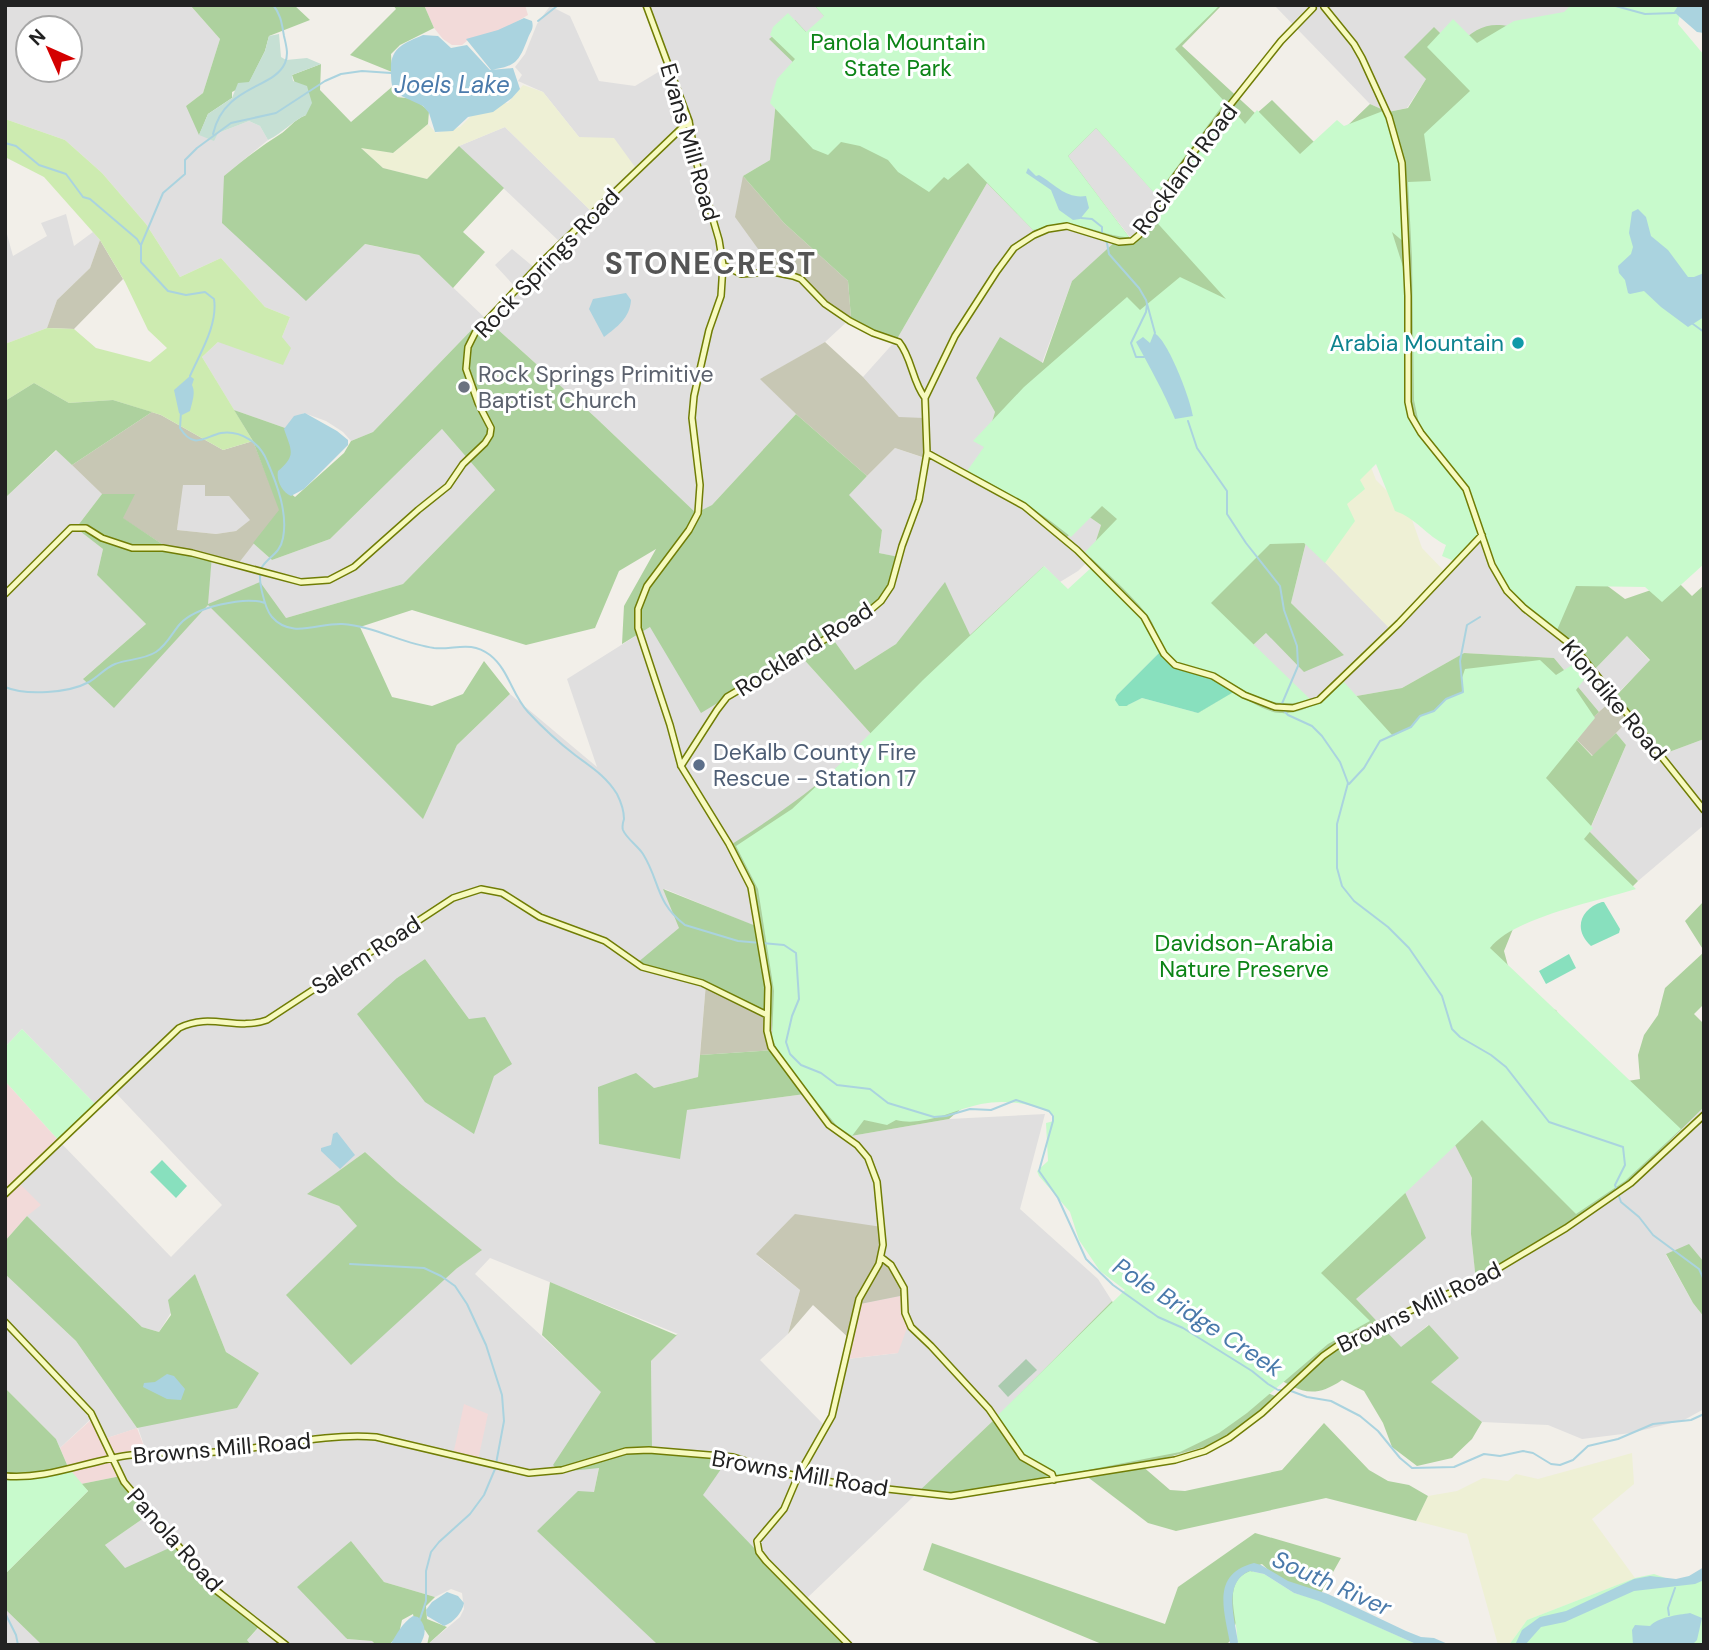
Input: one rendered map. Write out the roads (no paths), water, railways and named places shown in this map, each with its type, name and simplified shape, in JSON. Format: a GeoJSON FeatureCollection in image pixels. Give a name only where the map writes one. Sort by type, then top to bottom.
{"type":"FeatureCollection","features":[{"type":"Feature","properties":{"kind":"main road","name":"Evans Mill Road"},"geometry":{"type":"LineString","coordinates":[[646,5],[690,121],[696,161],[719,240],[723,265],[721,296],[709,330],[694,396],[693,434],[700,485],[698,513],[689,530],[650,579],[637,619],[650,670],[670,725],[681,766],[751,887],[768,988],[769,1042],[775,1055],[829,1125],[857,1145],[868,1158],[877,1182],[882,1258]]}},
{"type":"Feature","properties":{"kind":"main road","name":"Rockland Road"},"geometry":{"type":"LineString","coordinates":[[681,766],[719,705],[727,697],[871,611],[887,594],[919,500],[927,453],[925,398],[965,320],[1014,248],[1039,233],[1067,226],[1119,242],[1134,240],[1174,178],[1211,129],[1282,41],[1305,16],[1319,8]]}},
{"type":"Feature","properties":{"kind":"main road","name":"Klondike Road"},"geometry":{"type":"LineString","coordinates":[[1319,8],[1354,44],[1362,58],[1389,117],[1402,163],[1406,206],[1409,410],[1427,442],[1466,489],[1494,571],[1507,591],[1524,608],[1575,648],[1704,810]]}},
{"type":"Feature","properties":{"kind":"main road","name":"Rock Springs Road"},"geometry":{"type":"LineString","coordinates":[[5,594],[71,528],[78,526],[132,548],[173,549],[301,582],[318,582],[340,576],[448,486],[463,464],[485,443],[491,432],[466,369],[468,347],[475,333],[544,260],[690,121]]}},
{"type":"Feature","properties":{"kind":"main road"},"geometry":{"type":"LineString","coordinates":[[723,265],[741,274],[773,272],[794,276],[850,321],[873,333],[900,342],[925,398]]}},
{"type":"Feature","properties":{"kind":"main road"},"geometry":{"type":"LineString","coordinates":[[927,453],[1024,506],[1077,550],[1144,617],[1164,654],[1175,665],[1213,676],[1244,695],[1275,707],[1293,708],[1319,701],[1482,536]]}},
{"type":"Feature","properties":{"kind":"main road","name":"Salem Road"},"geometry":{"type":"LineString","coordinates":[[5,1194],[179,1028],[202,1020],[247,1025],[267,1020],[419,919],[471,890],[487,889],[502,893],[540,917],[605,942],[642,967],[702,983],[767,1015]]}},
{"type":"Feature","properties":{"kind":"main road","name":"Browns Mill Road"},"geometry":{"type":"LineString","coordinates":[[5,1476],[29,1476],[113,1458],[152,1453],[215,1452],[357,1436],[376,1437],[529,1473],[562,1470],[613,1454],[637,1450],[733,1457],[798,1476],[842,1484],[951,1496],[1175,1460],[1205,1451],[1229,1438],[1323,1356],[1347,1339],[1479,1280],[1566,1228],[1631,1183],[1704,1115]]}},
{"type":"Feature","properties":{"kind":"main road"},"geometry":{"type":"LineString","coordinates":[[849,1645],[766,1561],[757,1544],[762,1533],[784,1509],[798,1476],[832,1416],[859,1299],[882,1258],[891,1265],[904,1288],[905,1313],[911,1327],[989,1409],[1022,1457],[1052,1474],[1054,1480]]}},
{"type":"Feature","properties":{"kind":"main road","name":"Panola Road"},"geometry":{"type":"LineString","coordinates":[[5,1322],[92,1413],[124,1482],[217,1591],[286,1645]]}},
{"type":"Feature","properties":{"kind":"water"},"geometry":{"type":"Polygon","coordinates":[[[1704,5],[1704,33],[1697,32],[1674,12],[1678,6],[1704,5]]]}},
{"type":"Feature","properties":{"kind":"water"},"geometry":{"type":"Polygon","coordinates":[[[524,18],[532,21],[532,30],[519,57],[506,67],[491,70],[466,39],[498,30],[524,18]]]}},
{"type":"Feature","properties":{"kind":"water","name":"Joels Lake"},"geometry":{"type":"Polygon","coordinates":[[[423,35],[438,36],[451,48],[467,45],[490,70],[513,68],[520,89],[493,112],[468,117],[453,131],[435,132],[429,113],[423,106],[395,93],[391,82],[391,62],[396,51],[423,35]]]}},
{"type":"Feature","properties":{"kind":"water"},"geometry":{"type":"Polygon","coordinates":[[[1028,168],[1036,176],[1039,175],[1067,193],[1086,196],[1089,208],[1080,219],[1073,220],[1059,210],[1051,190],[1026,173],[1028,168]]]}},
{"type":"Feature","properties":{"kind":"water"},"geometry":{"type":"Polygon","coordinates":[[[1638,209],[1646,217],[1651,236],[1668,250],[1688,277],[1704,273],[1704,317],[1688,327],[1644,291],[1628,293],[1625,280],[1619,273],[1618,266],[1631,254],[1633,247],[1629,233],[1632,212],[1638,209]]]}},
{"type":"Feature","properties":{"kind":"water"},"geometry":{"type":"Polygon","coordinates":[[[626,293],[631,300],[628,312],[622,322],[604,337],[589,309],[593,299],[626,293]]]}},
{"type":"Feature","properties":{"kind":"water"},"geometry":{"type":"Polygon","coordinates":[[[1154,333],[1166,346],[1172,358],[1193,416],[1175,419],[1136,342],[1143,337],[1150,343],[1154,333]]]}},
{"type":"Feature","properties":{"kind":"water"},"geometry":{"type":"Polygon","coordinates":[[[190,376],[194,379],[193,398],[190,411],[182,415],[179,413],[174,390],[190,376]]]}},
{"type":"Feature","properties":{"kind":"water"},"geometry":{"type":"Polygon","coordinates":[[[305,413],[337,431],[348,440],[348,445],[304,489],[291,496],[282,489],[278,478],[278,471],[288,461],[291,452],[284,429],[294,416],[305,413]]]}},
{"type":"Feature","properties":{"kind":"water"},"geometry":{"type":"Polygon","coordinates":[[[337,1132],[355,1155],[340,1169],[321,1151],[321,1148],[331,1145],[333,1134],[337,1132]]]}},
{"type":"Feature","properties":{"kind":"water"},"geometry":{"type":"Polygon","coordinates":[[[167,1374],[174,1376],[185,1389],[181,1400],[167,1399],[143,1387],[144,1383],[155,1382],[167,1374]]]}},
{"type":"Feature","properties":{"kind":"water","name":"South River"},"geometry":{"type":"Polygon","coordinates":[[[1254,1563],[1288,1581],[1328,1594],[1406,1631],[1450,1645],[1416,1644],[1319,1601],[1294,1593],[1264,1574],[1250,1571],[1241,1576],[1233,1592],[1238,1642],[1237,1645],[1226,1645],[1230,1643],[1224,1606],[1226,1584],[1240,1568],[1254,1563]]]}},
{"type":"Feature","properties":{"kind":"water"},"geometry":{"type":"Polygon","coordinates":[[[1704,1567],[1704,1580],[1695,1584],[1634,1591],[1565,1622],[1541,1627],[1525,1645],[1515,1645],[1522,1630],[1540,1617],[1566,1611],[1634,1579],[1650,1576],[1676,1579],[1689,1576],[1704,1567]]]}},
{"type":"Feature","properties":{"kind":"water"},"geometry":{"type":"Polygon","coordinates":[[[447,1592],[458,1596],[464,1603],[457,1617],[444,1626],[427,1616],[426,1610],[432,1602],[447,1592]]]}},
{"type":"Feature","properties":{"kind":"water"},"geometry":{"type":"Polygon","coordinates":[[[1690,1613],[1702,1618],[1697,1640],[1692,1645],[1633,1645],[1632,1630],[1635,1625],[1650,1626],[1663,1618],[1690,1613]]]}},
{"type":"Feature","properties":{"kind":"water"},"geometry":{"type":"Polygon","coordinates":[[[413,1616],[418,1617],[424,1627],[420,1645],[390,1645],[403,1625],[413,1616]]]}},
{"type":"Feature","properties":{"kind":"waterway","name":"Pole Bridge Creek"},"geometry":{"type":"LineString","coordinates":[[213,134],[227,106],[271,78],[285,63],[287,50],[282,24],[273,5]]}},
{"type":"Feature","properties":{"kind":"waterway"},"geometry":{"type":"LineString","coordinates":[[1612,5],[1645,14],[1675,13]]}},
{"type":"Feature","properties":{"kind":"waterway"},"geometry":{"type":"LineString","coordinates":[[538,21],[557,6]]}},
{"type":"Feature","properties":{"kind":"waterway","name":"Pole Bridge Creek"},"geometry":{"type":"LineString","coordinates":[[190,376],[211,329],[214,299],[205,292],[186,295],[168,291],[141,262],[141,245],[163,193],[185,174],[185,160],[231,123],[276,113],[325,81],[341,74],[362,71],[391,73]]}},
{"type":"Feature","properties":{"kind":"waterway"},"geometry":{"type":"LineString","coordinates":[[5,143],[16,146],[39,165],[66,174],[83,197],[90,199],[140,244]]}},
{"type":"Feature","properties":{"kind":"waterway"},"geometry":{"type":"LineString","coordinates":[[1081,218],[1092,219],[1102,227],[1102,233]]}},
{"type":"Feature","properties":{"kind":"waterway"},"geometry":{"type":"LineString","coordinates":[[1104,239],[1109,254],[1146,300],[1155,333]]}},
{"type":"Feature","properties":{"kind":"waterway"},"geometry":{"type":"LineString","coordinates":[[1144,357],[1136,357],[1131,343],[1146,312],[1147,304]]}},
{"type":"Feature","properties":{"kind":"waterway"},"geometry":{"type":"LineString","coordinates":[[1693,324],[1704,332]]}},
{"type":"Feature","properties":{"kind":"waterway","name":"Pole Bridge Creek"},"geometry":{"type":"LineString","coordinates":[[181,412],[180,428],[190,439],[199,440],[221,433],[236,434],[255,443],[267,461],[278,489],[284,528],[282,543],[262,567],[260,577],[267,607],[279,624],[296,629],[333,624],[354,625],[422,646],[469,647],[483,650],[490,655],[502,668],[528,712],[556,740],[598,772],[613,788],[623,809],[623,830],[643,854],[663,900],[675,916],[685,925],[738,941],[784,945],[796,953],[799,999],[786,1042],[790,1054],[801,1065],[821,1073],[837,1085],[870,1089],[888,1103],[934,1117],[970,1109],[991,1110],[1016,1100],[1049,1111],[1053,1121],[1039,1171],[1058,1198],[1086,1259],[1113,1285],[1158,1317],[1183,1328],[1278,1390],[1285,1390]]}},
{"type":"Feature","properties":{"kind":"waterway"},"geometry":{"type":"LineString","coordinates":[[1188,421],[1197,448],[1227,491],[1227,514],[1280,586],[1284,610],[1297,646],[1298,666],[1281,706]]}},
{"type":"Feature","properties":{"kind":"waterway"},"geometry":{"type":"LineString","coordinates":[[5,687],[36,692],[81,686],[115,664],[156,652],[187,618],[208,608],[233,602],[265,603]]}},
{"type":"Feature","properties":{"kind":"waterway"},"geometry":{"type":"LineString","coordinates":[[1349,784],[1364,768],[1380,741],[1411,727],[1420,716],[1434,711],[1446,699],[1463,692],[1460,661],[1467,625],[1480,617]]}},
{"type":"Feature","properties":{"kind":"waterway"},"geometry":{"type":"LineString","coordinates":[[1283,710],[1312,726],[1322,736],[1340,762],[1348,783],[1337,824],[1337,868],[1342,886],[1354,901],[1388,927],[1409,948],[1442,996],[1452,1029],[1506,1067],[1549,1122],[1623,1147],[1625,1165],[1615,1185],[1621,1202],[1639,1217],[1653,1235],[1699,1269],[1704,1280]]}},
{"type":"Feature","properties":{"kind":"waterway"},"geometry":{"type":"LineString","coordinates":[[350,1264],[424,1268],[455,1286],[467,1304],[486,1345],[502,1395],[504,1421],[495,1469],[484,1495],[470,1514],[431,1552],[426,1571],[426,1601],[420,1619]]}},
{"type":"Feature","properties":{"kind":"waterway","name":"Pole Bridge Creek"},"geometry":{"type":"LineString","coordinates":[[1291,1391],[1331,1401],[1360,1416],[1378,1431],[1412,1468],[1454,1467],[1484,1454],[1500,1456],[1523,1451],[1533,1453],[1551,1464],[1560,1465],[1573,1460],[1588,1446],[1618,1439],[1653,1424],[1691,1420],[1704,1414]]}},
{"type":"Feature","properties":{"kind":"waterway"},"geometry":{"type":"LineString","coordinates":[[1669,1615],[1668,1608],[1675,1588]]}},
{"type":"Feature","properties":{"kind":"waterway"},"geometry":{"type":"LineString","coordinates":[[5,1613],[18,1645]]}},
{"type":"Feature","properties":{"kind":"place","name":"Arabia Mountain"},"geometry":{"type":"Point","coordinates":[1518,343]}},
{"type":"Feature","properties":{"kind":"place","name":"Rock Springs Primitive Baptist Church"},"geometry":{"type":"Point","coordinates":[464,387]}},
{"type":"Feature","properties":{"kind":"place","name":"DeKalb County Fire Rescue - Station 17"},"geometry":{"type":"Point","coordinates":[699,765]}},
{"type":"Feature","properties":{"kind":"district","name":"STONECREST"},"geometry":{"type":"Point","coordinates":[711,263]}},
{"type":"Feature","properties":{"kind":"park label","name":"Panola Mountain State Park"},"geometry":{"type":"Point","coordinates":[898,55]}},
{"type":"Feature","properties":{"kind":"park label","name":"Davidson-Arabia Nature Preserve"},"geometry":{"type":"Point","coordinates":[1244,956]}}]}
